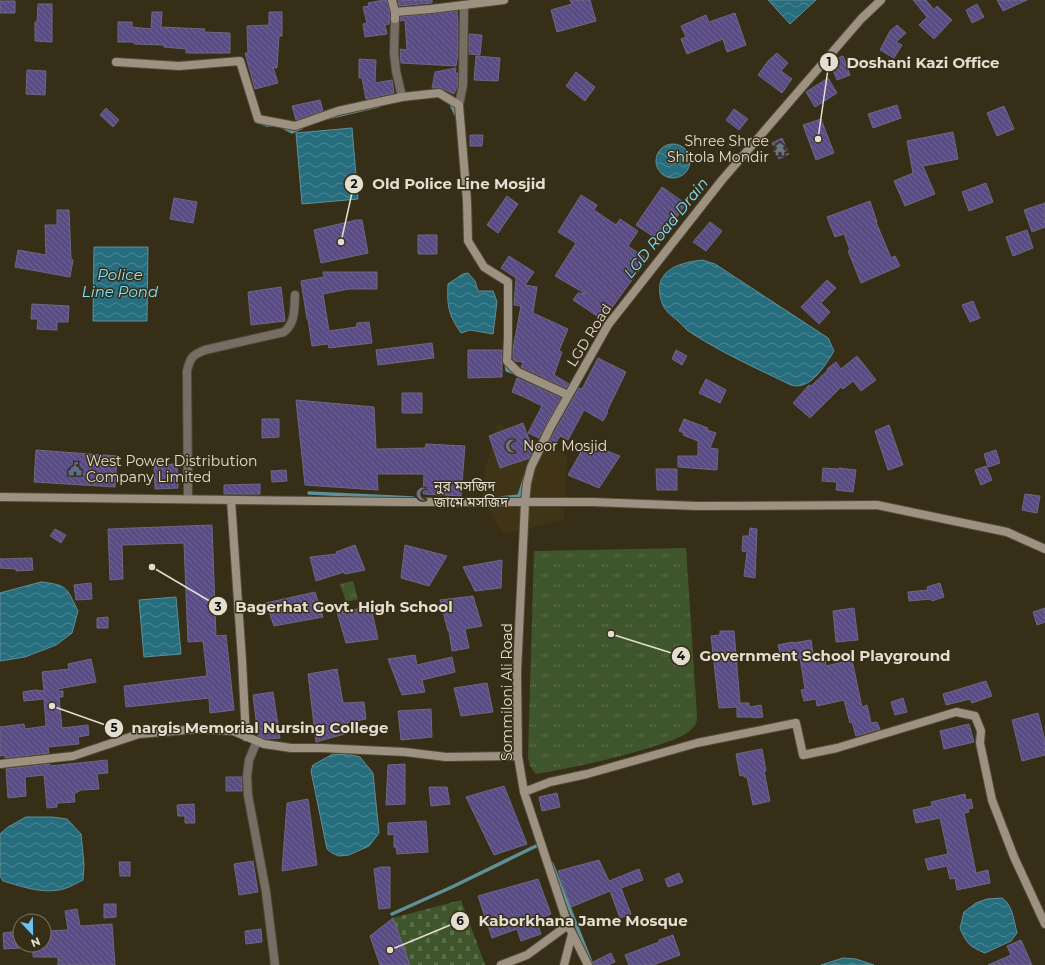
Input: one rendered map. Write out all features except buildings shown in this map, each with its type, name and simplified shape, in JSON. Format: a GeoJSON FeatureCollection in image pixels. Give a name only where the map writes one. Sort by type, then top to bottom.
{"type":"FeatureCollection","features":[{"type":"Feature","properties":{"kind":"street"},"geometry":{"type":"LineString","coordinates":[[392,0],[395,15],[396,64],[402,97]]}},
{"type":"Feature","properties":{"kind":"street"},"geometry":{"type":"LineString","coordinates":[[395,15],[504,0]]}},
{"type":"Feature","properties":{"kind":"street","name":"LGD Road"},"geometry":{"type":"LineString","coordinates":[[525,503],[527,483],[531,467],[550,428],[608,325],[713,192],[855,25],[881,0]]}},
{"type":"Feature","properties":{"kind":"street"},"geometry":{"type":"LineString","coordinates":[[464,5],[463,85],[459,105],[467,201],[468,240],[484,267],[508,282],[507,361],[518,372],[568,395]]}},
{"type":"Feature","properties":{"kind":"street"},"geometry":{"type":"LineString","coordinates":[[116,62],[179,66],[240,61],[258,119],[295,126],[338,111],[402,97],[439,93],[459,105]]}},
{"type":"Feature","properties":{"kind":"street"},"geometry":{"type":"LineString","coordinates":[[188,499],[187,372],[190,360],[196,354],[205,350],[284,332],[290,327],[293,320],[295,295]]}},
{"type":"Feature","properties":{"kind":"street"},"geometry":{"type":"LineString","coordinates":[[0,497],[525,503],[592,502],[697,506],[877,505],[1007,532],[1045,549]]}},
{"type":"Feature","properties":{"kind":"street"},"geometry":{"type":"LineString","coordinates":[[230,500],[246,737]]}},
{"type":"Feature","properties":{"kind":"street","name":"Sommiloni Ali Road"},"geometry":{"type":"LineString","coordinates":[[525,503],[517,673],[518,756],[524,792],[568,925],[588,965]]}},
{"type":"Feature","properties":{"kind":"street"},"geometry":{"type":"LineString","coordinates":[[524,792],[550,782],[587,774],[697,743],[796,723],[803,755],[837,748],[956,712],[975,716],[980,731],[980,743],[992,800],[1014,857],[1045,924]]}},
{"type":"Feature","properties":{"kind":"street"},"geometry":{"type":"LineString","coordinates":[[0,764],[73,756],[139,734],[198,729],[233,731],[264,744],[291,748],[405,752],[446,757],[518,756]]}},
{"type":"Feature","properties":{"kind":"street"},"geometry":{"type":"LineString","coordinates":[[258,741],[249,760],[247,777],[248,795],[266,892],[275,965]]}},
{"type":"Feature","properties":{"kind":"street"},"geometry":{"type":"LineString","coordinates":[[501,965],[527,955],[568,925]]}},
{"type":"Feature","properties":{"kind":"street"},"geometry":{"type":"LineString","coordinates":[[564,965],[572,934]]}},
{"type":"Feature","properties":{"kind":"shaded area"},"geometry":{"type":"Polygon","coordinates":[[[497,423],[567,455],[564,520],[503,534],[482,497],[486,466],[497,423]]]}},
{"type":"Feature","properties":{"kind":"green space"},"geometry":{"type":"Polygon","coordinates":[[[686,548],[697,722],[691,729],[681,736],[652,747],[566,769],[536,774],[530,766],[528,757],[534,551],[686,548]]]}},
{"type":"Feature","properties":{"kind":"green space"},"geometry":{"type":"Polygon","coordinates":[[[353,581],[358,599],[346,602],[340,584],[353,581]]]}},
{"type":"Feature","properties":{"kind":"green space"},"geometry":{"type":"Polygon","coordinates":[[[461,900],[485,965],[410,965],[393,918],[461,900]]]}},
{"type":"Feature","properties":{"kind":"water"},"geometry":{"type":"Polygon","coordinates":[[[768,0],[816,0],[790,24],[768,0]]]}},
{"type":"Feature","properties":{"kind":"water"},"geometry":{"type":"Polygon","coordinates":[[[352,128],[358,199],[302,204],[296,133],[352,128]]]}},
{"type":"Feature","properties":{"kind":"water"},"geometry":{"type":"Polygon","coordinates":[[[670,144],[676,144],[685,149],[689,155],[689,167],[685,173],[676,178],[670,178],[661,173],[656,164],[656,158],[661,149],[670,144]]]}},
{"type":"Feature","properties":{"kind":"water","name":"Police Line Pond"},"geometry":{"type":"Polygon","coordinates":[[[94,247],[148,247],[147,321],[93,321],[94,247]]]}},
{"type":"Feature","properties":{"kind":"water"},"geometry":{"type":"Polygon","coordinates":[[[702,260],[715,264],[828,338],[834,351],[821,370],[811,381],[798,386],[791,385],[717,348],[689,331],[669,314],[660,298],[660,284],[662,278],[671,269],[677,266],[702,260]]]}},
{"type":"Feature","properties":{"kind":"water"},"geometry":{"type":"Polygon","coordinates":[[[468,273],[475,281],[478,291],[493,291],[497,302],[493,334],[470,330],[461,333],[453,320],[448,304],[448,284],[463,274],[468,273]]]}},
{"type":"Feature","properties":{"kind":"water"},"geometry":{"type":"Polygon","coordinates":[[[41,582],[56,584],[68,592],[78,611],[72,633],[56,645],[25,657],[0,661],[0,593],[41,582]]]}},
{"type":"Feature","properties":{"kind":"water"},"geometry":{"type":"Polygon","coordinates":[[[176,597],[181,654],[144,657],[139,600],[176,597]]]}},
{"type":"Feature","properties":{"kind":"water"},"geometry":{"type":"Polygon","coordinates":[[[333,754],[360,757],[373,773],[379,833],[369,846],[349,855],[339,856],[327,849],[311,771],[313,765],[333,754]]]}},
{"type":"Feature","properties":{"kind":"water"},"geometry":{"type":"Polygon","coordinates":[[[26,817],[52,817],[67,819],[81,834],[84,864],[83,880],[61,890],[53,891],[36,890],[3,881],[0,876],[0,834],[8,827],[26,817]]]}},
{"type":"Feature","properties":{"kind":"water"},"geometry":{"type":"Polygon","coordinates":[[[1002,898],[1011,909],[1017,933],[1011,941],[985,953],[969,944],[964,937],[960,928],[964,912],[976,903],[987,899],[1002,898]]]}},
{"type":"Feature","properties":{"kind":"water"},"geometry":{"type":"Polygon","coordinates":[[[843,958],[856,959],[874,965],[821,965],[843,958]]]}},
{"type":"Feature","properties":{"kind":"waterway"},"geometry":{"type":"LineString","coordinates":[[449,102],[458,119]]}},
{"type":"Feature","properties":{"kind":"waterway"},"geometry":{"type":"LineString","coordinates":[[327,118],[378,106]]}},
{"type":"Feature","properties":{"kind":"waterway"},"geometry":{"type":"LineString","coordinates":[[259,122],[272,125]]}},
{"type":"Feature","properties":{"kind":"waterway"},"geometry":{"type":"LineString","coordinates":[[281,126],[292,132],[301,128]]}},
{"type":"Feature","properties":{"kind":"waterway"},"geometry":{"type":"LineString","coordinates":[[506,363],[507,370],[515,373]]}},
{"type":"Feature","properties":{"kind":"waterway"},"geometry":{"type":"LineString","coordinates":[[500,498],[519,496],[525,477]]}},
{"type":"Feature","properties":{"kind":"waterway"},"geometry":{"type":"LineString","coordinates":[[309,493],[413,498]]}},
{"type":"Feature","properties":{"kind":"waterway"},"geometry":{"type":"LineString","coordinates":[[392,914],[452,887],[536,846]]}},
{"type":"Feature","properties":{"kind":"waterway"},"geometry":{"type":"LineString","coordinates":[[552,864],[592,965]]}},
{"type":"Feature","properties":{"kind":"place","name":"Doshani Kazi Office"},"geometry":{"type":"Point","coordinates":[818,139]}},
{"type":"Feature","properties":{"kind":"place","name":"Shree Shree Shitola Mondir"},"geometry":{"type":"Point","coordinates":[780,149]}},
{"type":"Feature","properties":{"kind":"place","name":"Old Police Line Mosjid"},"geometry":{"type":"Point","coordinates":[341,242]}},
{"type":"Feature","properties":{"kind":"place","name":"Noor Mosjid"},"geometry":{"type":"Point","coordinates":[512,446]}},
{"type":"Feature","properties":{"kind":"place","name":"West Power Distribution Company Limited"},"geometry":{"type":"Point","coordinates":[75,469]}},
{"type":"Feature","properties":{"kind":"place","name":"নুর মসজিদ জামে মসজিদ"},"geometry":{"type":"Point","coordinates":[423,494]}},
{"type":"Feature","properties":{"kind":"place","name":"Bagerhat Govt. High School"},"geometry":{"type":"Point","coordinates":[152,567]}},
{"type":"Feature","properties":{"kind":"place","name":"Government School Playground"},"geometry":{"type":"Point","coordinates":[611,634]}},
{"type":"Feature","properties":{"kind":"place","name":"nargis Memorial Nursing College"},"geometry":{"type":"Point","coordinates":[52,706]}},
{"type":"Feature","properties":{"kind":"place","name":"Kaborkhana Jame Mosque"},"geometry":{"type":"Point","coordinates":[390,950]}},
{"type":"Feature","properties":{"kind":"water label","name":"LGD Road Drain"},"geometry":{"type":"Point","coordinates":[666,228]}}]}
